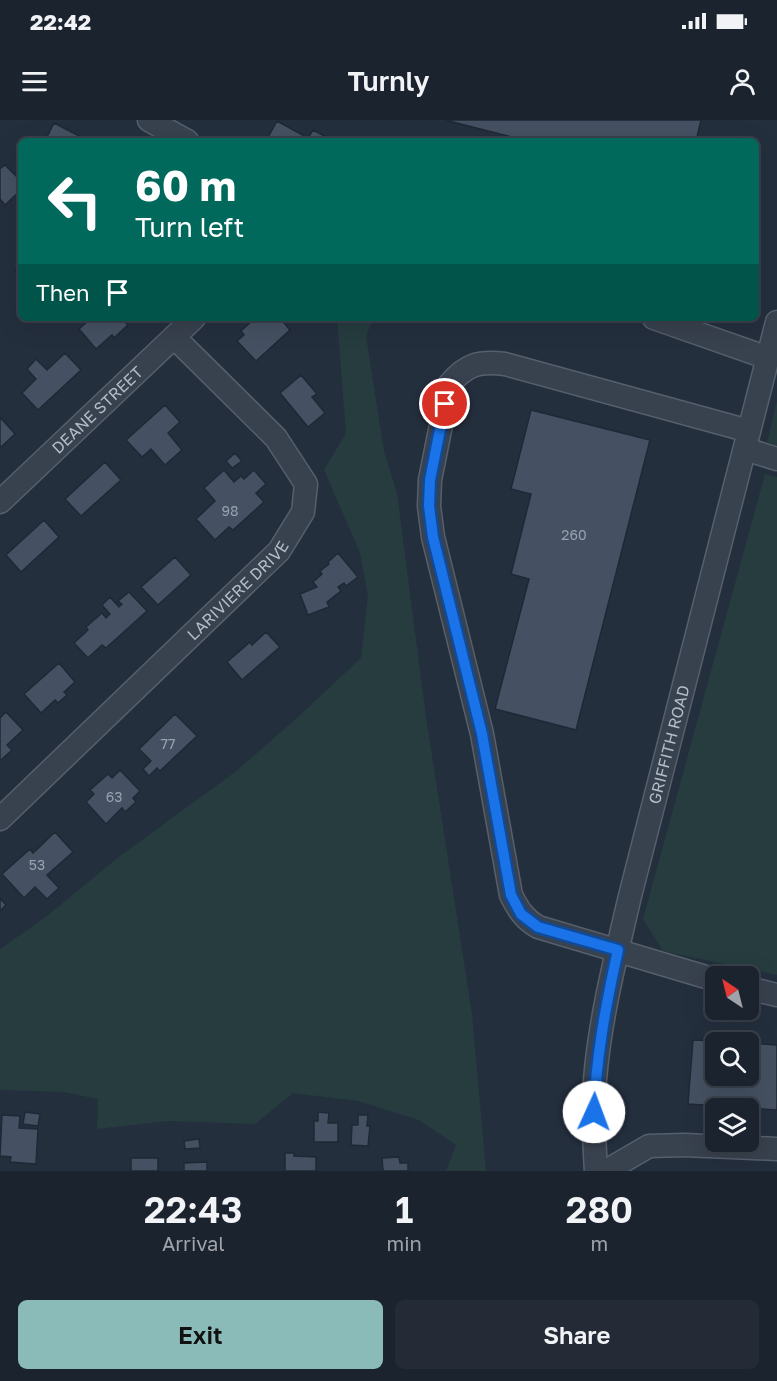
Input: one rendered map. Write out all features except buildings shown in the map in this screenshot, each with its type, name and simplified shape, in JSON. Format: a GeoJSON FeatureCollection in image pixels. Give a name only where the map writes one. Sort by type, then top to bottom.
{"type":"FeatureCollection","features":[{"type":"Feature","properties":{"kind":"street"},"geometry":{"type":"LineString","coordinates":[[148,120],[181,138]]}},
{"type":"Feature","properties":{"kind":"street","name":"DEANE STREET"},"geometry":{"type":"LineString","coordinates":[[0,502],[191,321]]}},
{"type":"Feature","properties":{"kind":"street"},"geometry":{"type":"LineString","coordinates":[[663,321],[768,358]]}},
{"type":"Feature","properties":{"kind":"street","name":"GRIFFITH ROAD"},"geometry":{"type":"LineString","coordinates":[[596,1171],[595,1079],[601,1034],[618,950],[777,322]]}},
{"type":"Feature","properties":{"kind":"street","name":"LARIVIERE DRIVE"},"geometry":{"type":"LineString","coordinates":[[0,819],[279,551],[303,512],[306,484],[276,438],[174,337]]}},
{"type":"Feature","properties":{"kind":"street"},"geometry":{"type":"LineString","coordinates":[[705,977],[538,927],[521,914],[511,895],[482,734],[433,537],[429,506],[430,480],[449,386],[457,375],[472,365],[486,362],[505,364],[747,440],[777,459]]}},
{"type":"Feature","properties":{"kind":"street"},"geometry":{"type":"LineString","coordinates":[[759,991],[777,995]]}},
{"type":"Feature","properties":{"kind":"street"},"geometry":{"type":"LineString","coordinates":[[606,1171],[649,1146],[684,1145],[777,1149]]}},
{"type":"Feature","properties":{"kind":"green space"},"geometry":{"type":"Polygon","coordinates":[[[337,321],[372,321],[366,336],[384,451],[397,493],[426,717],[472,1014],[486,1171],[446,1171],[456,1145],[419,1120],[358,1101],[293,1093],[255,1124],[168,1121],[97,1129],[98,1099],[63,1092],[0,1090],[0,949],[47,916],[116,859],[235,772],[361,658],[368,596],[360,553],[324,470],[346,433],[337,321]]]}},
{"type":"Feature","properties":{"kind":"green space"},"geometry":{"type":"Polygon","coordinates":[[[777,401],[777,446],[767,443],[777,401]]]}},
{"type":"Feature","properties":{"kind":"green space"},"geometry":{"type":"Polygon","coordinates":[[[765,474],[777,477],[777,975],[759,971],[759,966],[734,966],[663,951],[643,919],[765,474]]]}},
{"type":"Feature","properties":{"kind":"route"},"geometry":{"type":"LineString","coordinates":[[445,404],[430,480],[429,506],[433,537],[482,734],[511,895],[521,914],[538,927],[618,950],[601,1034],[595,1079],[594,1112]]}}]}
